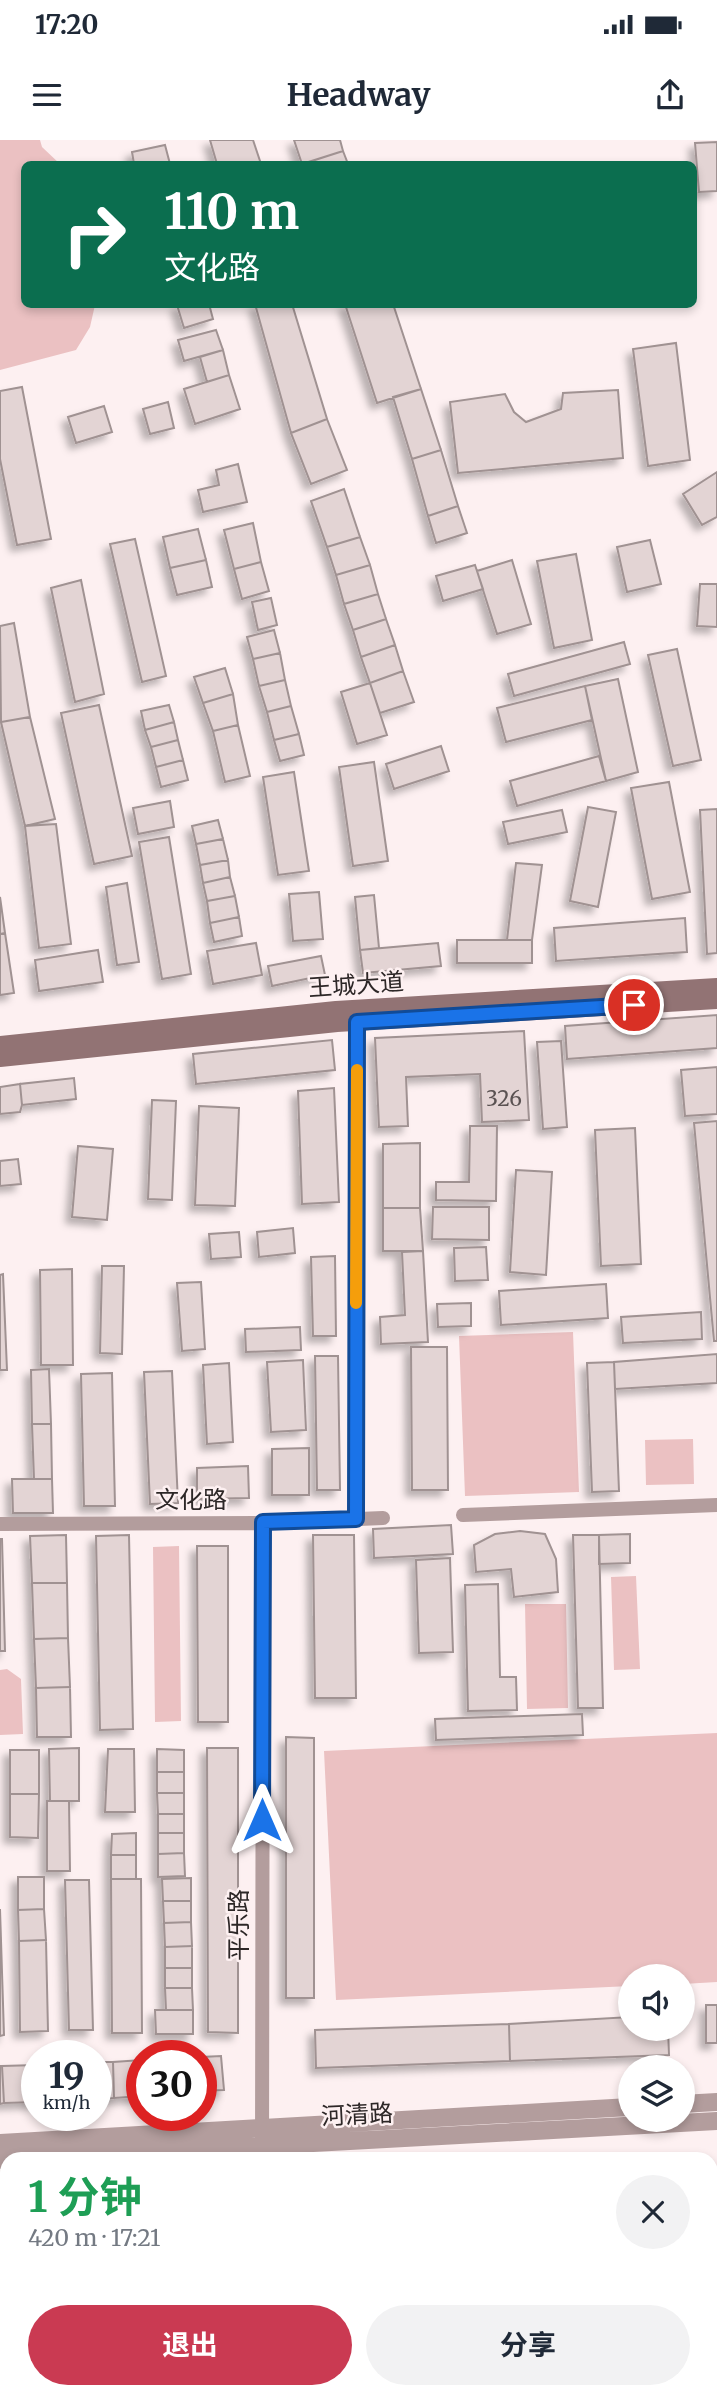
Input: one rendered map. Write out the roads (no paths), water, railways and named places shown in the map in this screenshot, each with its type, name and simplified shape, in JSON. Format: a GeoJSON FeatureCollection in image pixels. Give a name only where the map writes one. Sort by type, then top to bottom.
{"type":"FeatureCollection","features":[{"type":"Feature","properties":{"kind":"main road","name":"王城大道"},"geometry":{"type":"LineString","coordinates":[[0,1045],[717,987]]}},
{"type":"Feature","properties":{"kind":"main road","name":"王城大道"},"geometry":{"type":"LineString","coordinates":[[0,1058],[356,1016],[717,1000]]}},
{"type":"Feature","properties":{"kind":"street"},"geometry":{"type":"LineString","coordinates":[[356,1016],[356,1519]]}},
{"type":"Feature","properties":{"kind":"street"},"geometry":{"type":"LineString","coordinates":[[463,1515],[717,1505]]}},
{"type":"Feature","properties":{"kind":"street","name":"文化路"},"geometry":{"type":"LineString","coordinates":[[0,1524],[263,1522],[383,1518]]}},
{"type":"Feature","properties":{"kind":"street","name":"平乐路"},"geometry":{"type":"LineString","coordinates":[[262,2144],[263,1522]]}},
{"type":"Feature","properties":{"kind":"street"},"geometry":{"type":"LineString","coordinates":[[695,2103],[717,2102]]}},
{"type":"Feature","properties":{"kind":"street","name":"河清路"},"geometry":{"type":"LineString","coordinates":[[0,2143],[262,2144],[618,2108]]}},
{"type":"Feature","properties":{"kind":"street","name":"河清路"},"geometry":{"type":"LineString","coordinates":[[131,2152],[717,2121]]}}]}
